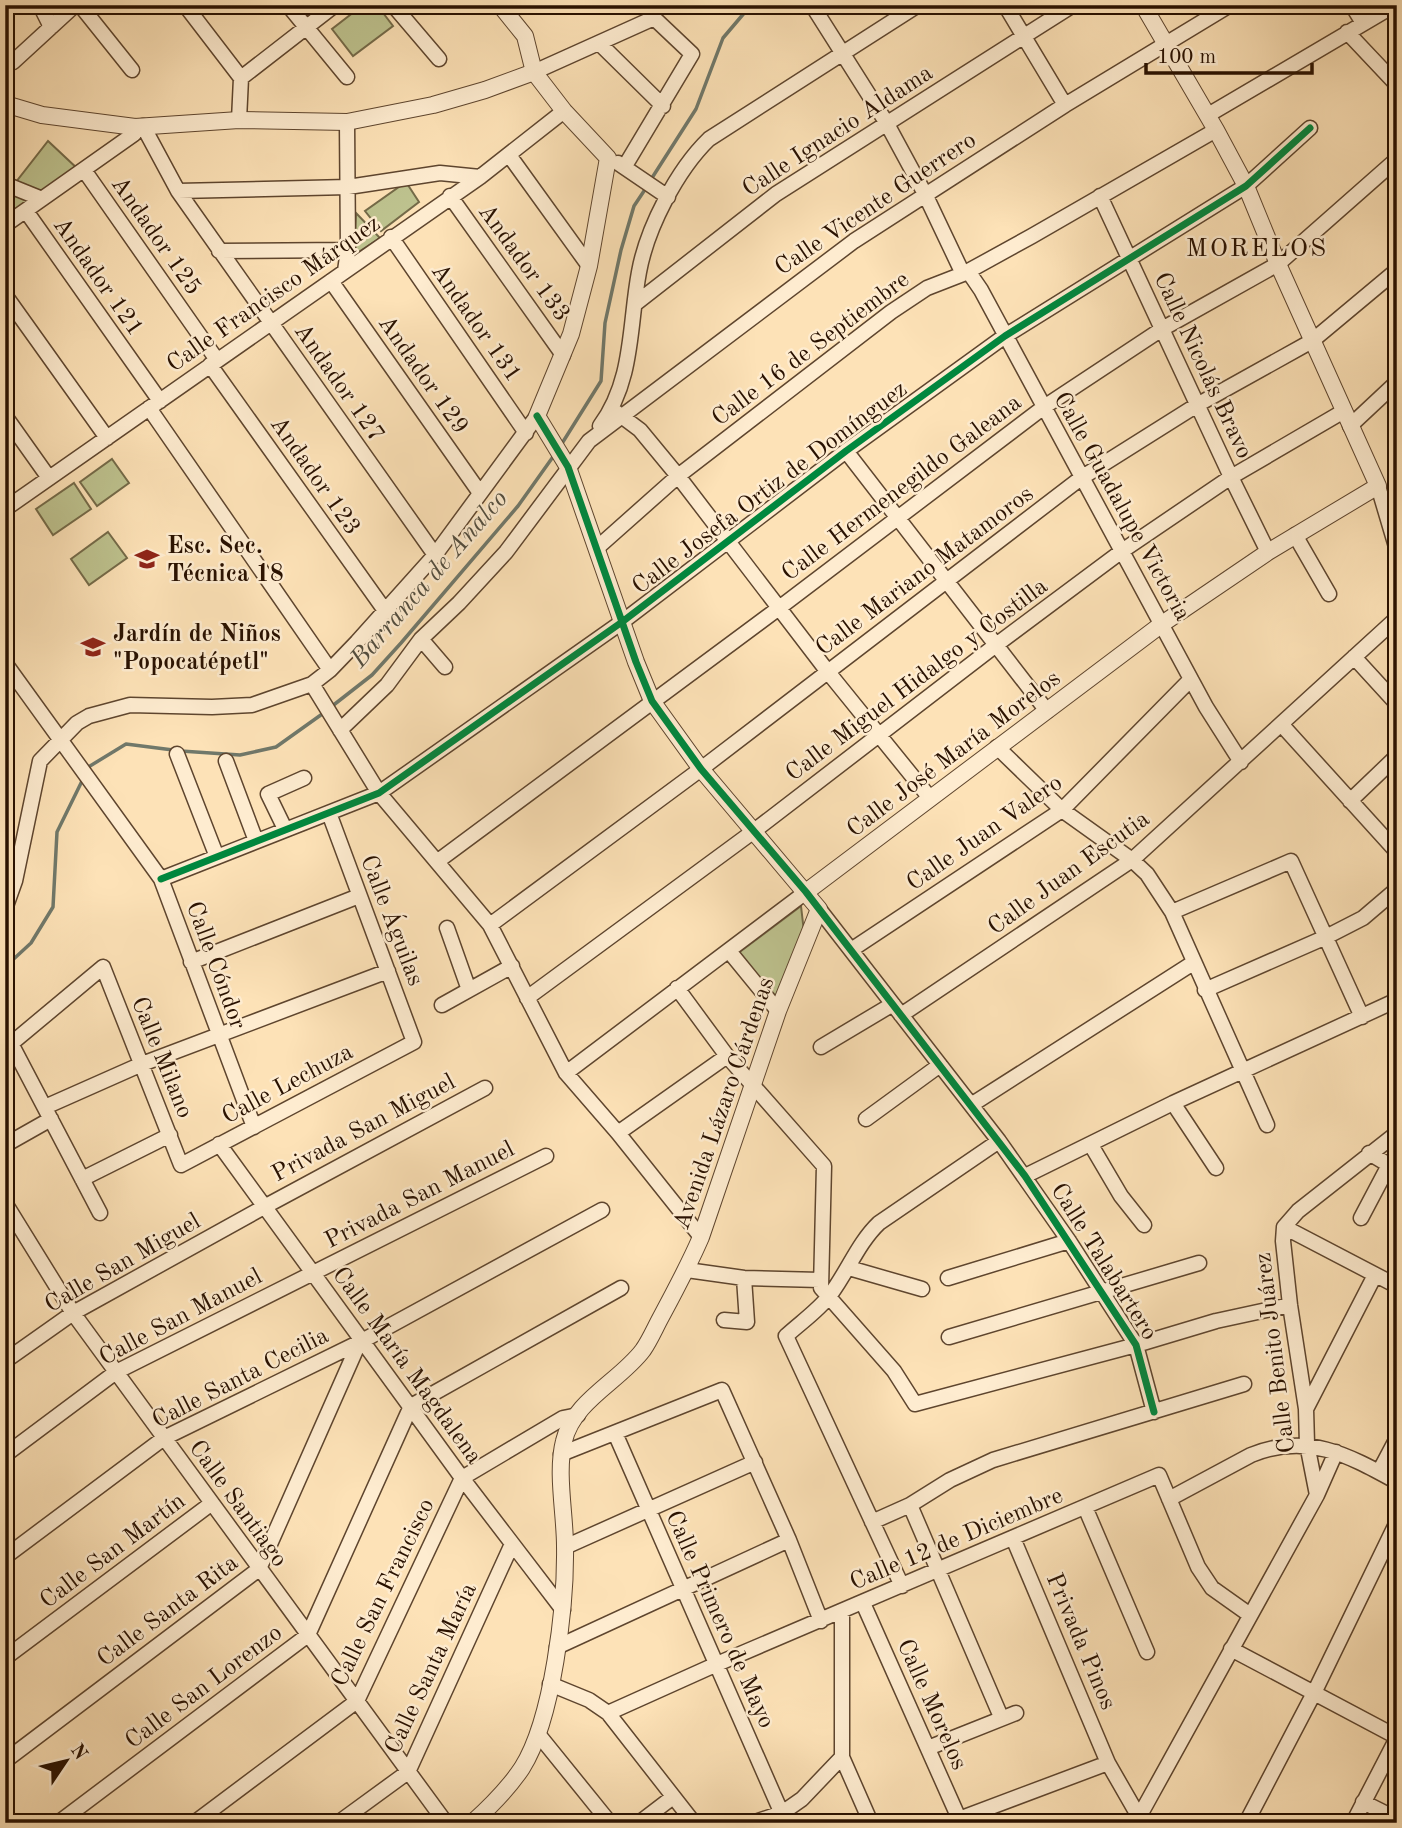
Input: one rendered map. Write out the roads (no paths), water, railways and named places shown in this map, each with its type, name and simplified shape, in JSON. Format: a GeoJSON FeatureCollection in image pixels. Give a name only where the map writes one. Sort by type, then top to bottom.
{"type":"FeatureCollection","features":[{"type":"Feature","properties":{"kind":"street"},"geometry":{"type":"LineString","coordinates":[[40,5],[51,27]]}},
{"type":"Feature","properties":{"kind":"street"},"geometry":{"type":"LineString","coordinates":[[13,62],[78,5],[132,70]]}},
{"type":"Feature","properties":{"kind":"street"},"geometry":{"type":"LineString","coordinates":[[185,5],[241,78],[239,120]]}},
{"type":"Feature","properties":{"kind":"street"},"geometry":{"type":"LineString","coordinates":[[288,5],[347,77]]}},
{"type":"Feature","properties":{"kind":"street"},"geometry":{"type":"LineString","coordinates":[[241,78],[335,5]]}},
{"type":"Feature","properties":{"kind":"street"},"geometry":{"type":"LineString","coordinates":[[393,5],[439,59]]}},
{"type":"Feature","properties":{"kind":"street"},"geometry":{"type":"LineString","coordinates":[[500,5],[525,36],[534,72],[564,111],[608,158],[665,195]]}},
{"type":"Feature","properties":{"kind":"street","name":"Calle Guadalupe Victoria"},"geometry":{"type":"LineString","coordinates":[[812,5],[886,122],[966,272],[981,289],[1206,707],[1241,762]]}},
{"type":"Feature","properties":{"kind":"street"},"geometry":{"type":"LineString","coordinates":[[918,5],[709,139],[692,155],[665,195],[639,270],[617,413],[640,430],[678,476],[828,672],[930,798]]}},
{"type":"Feature","properties":{"kind":"street"},"geometry":{"type":"LineString","coordinates":[[1005,5],[1065,105]]}},
{"type":"Feature","properties":{"kind":"street","name":"Calle Ignacio Aldama"},"geometry":{"type":"LineString","coordinates":[[635,304],[776,194],[1073,5]]}},
{"type":"Feature","properties":{"kind":"street"},"geometry":{"type":"LineString","coordinates":[[1143,5],[1212,122],[1246,186],[1278,264],[1378,486],[1397,550]]}},
{"type":"Feature","properties":{"kind":"street","name":"Calle Vicente Guerrero"},"geometry":{"type":"LineString","coordinates":[[336,724],[387,685],[421,639],[460,603],[506,552],[565,462],[617,413],[854,241],[1065,105],[1230,5]]}},
{"type":"Feature","properties":{"kind":"street"},"geometry":{"type":"LineString","coordinates":[[1352,5],[1363,23]]}},
{"type":"Feature","properties":{"kind":"street","name":"Calle 16 de Septiembre"},"geometry":{"type":"LineString","coordinates":[[597,548],[678,476],[891,312],[927,288],[966,272],[1100,196],[1347,32],[1395,5]]}},
{"type":"Feature","properties":{"kind":"street"},"geometry":{"type":"LineString","coordinates":[[5,104],[42,116],[139,127],[239,120],[347,122],[433,105],[485,90],[534,72],[654,18],[692,54],[630,170]]}},
{"type":"Feature","properties":{"kind":"street"},"geometry":{"type":"LineString","coordinates":[[1347,32],[1397,85]]}},
{"type":"Feature","properties":{"kind":"street"},"geometry":{"type":"LineString","coordinates":[[599,43],[663,106]]}},
{"type":"Feature","properties":{"kind":"street","name":"Calle Francisco Márquez"},"geometry":{"type":"LineString","coordinates":[[5,509],[480,177],[564,111]]}},
{"type":"Feature","properties":{"kind":"street"},"geometry":{"type":"LineString","coordinates":[[345,271],[348,250],[347,122]]}},
{"type":"Feature","properties":{"kind":"street"},"geometry":{"type":"LineString","coordinates":[[5,225],[134,134],[139,127]]}},
{"type":"Feature","properties":{"kind":"street","name":"Andador 127"},"geometry":{"type":"LineString","coordinates":[[139,127],[219,251],[435,555]]}},
{"type":"Feature","properties":{"kind":"street","name":"Calle Josefa Ortiz de Domínguez"},"geometry":{"type":"LineString","coordinates":[[161,879],[379,793],[622,622],[846,451],[1005,335],[1246,186],[1310,128]]}},
{"type":"Feature","properties":{"kind":"street"},"geometry":{"type":"LineString","coordinates":[[509,155],[589,266]]}},
{"type":"Feature","properties":{"kind":"street"},"geometry":{"type":"LineString","coordinates":[[5,909],[15,881],[40,761],[77,723],[89,716],[130,705],[252,705],[312,684],[330,670],[386,612],[435,555],[539,418],[571,334],[589,266],[608,158]]}},
{"type":"Feature","properties":{"kind":"street","name":"Calle Hermenegildo Galeana"},"geometry":{"type":"LineString","coordinates":[[438,861],[1044,407],[1162,329],[1278,264],[1397,159]]}},
{"type":"Feature","properties":{"kind":"street","name":"Andador 125"},"geometry":{"type":"LineString","coordinates":[[84,170],[214,363]]}},
{"type":"Feature","properties":{"kind":"street"},"geometry":{"type":"LineString","coordinates":[[178,191],[348,187],[440,173],[480,177]]}},
{"type":"Feature","properties":{"kind":"street"},"geometry":{"type":"LineString","coordinates":[[5,184],[42,200]]}},
{"type":"Feature","properties":{"kind":"street","name":"Andador 133"},"geometry":{"type":"LineString","coordinates":[[450,196],[563,355]]}},
{"type":"Feature","properties":{"kind":"street","name":"Calle Nicolás Bravo"},"geometry":{"type":"LineString","coordinates":[[1100,196],[1268,552]]}},
{"type":"Feature","properties":{"kind":"street","name":"Andador 121"},"geometry":{"type":"LineString","coordinates":[[26,211],[154,404]]}},
{"type":"Feature","properties":{"kind":"street","name":"Andador 131"},"geometry":{"type":"LineString","coordinates":[[391,237],[526,433]]}},
{"type":"Feature","properties":{"kind":"street"},"geometry":{"type":"LineString","coordinates":[[219,251],[348,250]]}},
{"type":"Feature","properties":{"kind":"street","name":"Calle Mariano Matamoros"},"geometry":{"type":"LineString","coordinates":[[490,925],[701,769],[1082,478],[1197,405],[1312,341],[1397,270]]}},
{"type":"Feature","properties":{"kind":"street","name":"Andador 129"},"geometry":{"type":"LineString","coordinates":[[331,281],[480,493]]}},
{"type":"Feature","properties":{"kind":"street"},"geometry":{"type":"LineString","coordinates":[[5,295],[107,438]]}},
{"type":"Feature","properties":{"kind":"street","name":"Andador 123"},"geometry":{"type":"LineString","coordinates":[[214,363],[386,612]]}},
{"type":"Feature","properties":{"kind":"street","name":"Calle Miguel Hidalgo y Costilla"},"geometry":{"type":"LineString","coordinates":[[527,998],[754,831],[1122,551],[1231,478],[1347,418],[1397,382]]}},
{"type":"Feature","properties":{"kind":"street"},"geometry":{"type":"LineString","coordinates":[[154,404],[330,670]]}},
{"type":"Feature","properties":{"kind":"street"},"geometry":{"type":"LineString","coordinates":[[5,416],[49,478]]}},
{"type":"Feature","properties":{"kind":"street"},"geometry":{"type":"LineString","coordinates":[[539,418],[565,462],[652,701],[701,769],[819,909]]}},
{"type":"Feature","properties":{"kind":"street"},"geometry":{"type":"LineString","coordinates":[[846,451],[1047,711]]}},
{"type":"Feature","properties":{"kind":"street","name":"Calle José María Morelos"},"geometry":{"type":"LineString","coordinates":[[566,1073],[1161,624],[1268,552],[1378,486]]}},
{"type":"Feature","properties":{"kind":"street"},"geometry":{"type":"LineString","coordinates":[[1384,504],[1397,492]]}},
{"type":"Feature","properties":{"kind":"street"},"geometry":{"type":"LineString","coordinates":[[1295,535],[1329,594]]}},
{"type":"Feature","properties":{"kind":"street","name":"Calle Juan Escutia"},"geometry":{"type":"LineString","coordinates":[[821,1047],[897,1010],[1132,860],[1397,618]]}},
{"type":"Feature","properties":{"kind":"street"},"geometry":{"type":"LineString","coordinates":[[421,639],[445,667]]}},
{"type":"Feature","properties":{"kind":"street"},"geometry":{"type":"LineString","coordinates":[[1354,657],[1397,704]]}},
{"type":"Feature","properties":{"kind":"street","name":"Calle Cóndor"},"geometry":{"type":"LineString","coordinates":[[5,663],[161,879],[254,1128]]}},
{"type":"Feature","properties":{"kind":"street","name":"Calle Juan Valero"},"geometry":{"type":"LineString","coordinates":[[851,950],[1062,810],[1191,679]]}},
{"type":"Feature","properties":{"kind":"street"},"geometry":{"type":"LineString","coordinates":[[312,684],[379,793],[490,925],[566,1073],[701,1237]]}},
{"type":"Feature","properties":{"kind":"street"},"geometry":{"type":"LineString","coordinates":[[1281,724],[1397,852]]}},
{"type":"Feature","properties":{"kind":"street"},"geometry":{"type":"LineString","coordinates":[[997,747],[1062,810],[1132,860],[1147,874],[1172,912],[1267,1125]]}},
{"type":"Feature","properties":{"kind":"street"},"geometry":{"type":"LineString","coordinates":[[177,754],[217,857]]}},
{"type":"Feature","properties":{"kind":"street"},"geometry":{"type":"LineString","coordinates":[[1350,801],[1397,756]]}},
{"type":"Feature","properties":{"kind":"street"},"geometry":{"type":"LineString","coordinates":[[226,761],[256,841]]}},
{"type":"Feature","properties":{"kind":"street"},"geometry":{"type":"LineString","coordinates":[[285,830],[268,794],[304,778]]}},
{"type":"Feature","properties":{"kind":"street","name":"Calle Águilas"},"geometry":{"type":"LineString","coordinates":[[329,813],[414,1042]]}},
{"type":"Feature","properties":{"kind":"street"},"geometry":{"type":"LineString","coordinates":[[1172,912],[1291,861],[1362,1017]]}},
{"type":"Feature","properties":{"kind":"street"},"geometry":{"type":"LineString","coordinates":[[1205,990],[1363,918],[1397,889]]}},
{"type":"Feature","properties":{"kind":"street"},"geometry":{"type":"LineString","coordinates":[[191,962],[359,896]]}},
{"type":"Feature","properties":{"kind":"street","name":"Calle Talabartero"},"geometry":{"type":"LineString","coordinates":[[819,909],[999,1141],[1069,1241],[1136,1345],[1154,1412]]}},
{"type":"Feature","properties":{"kind":"street","name":"Avenida Lázaro Cárdenas"},"geometry":{"type":"LineString","coordinates":[[472,1823],[498,1799],[523,1767],[538,1734],[550,1684],[563,1610],[565,1547],[561,1454],[564,1438],[578,1415],[643,1350],[687,1270],[701,1237],[778,1011],[819,909]]}},
{"type":"Feature","properties":{"kind":"street"},"geometry":{"type":"LineString","coordinates":[[447,928],[469,990]]}},
{"type":"Feature","properties":{"kind":"street"},"geometry":{"type":"LineString","coordinates":[[729,951],[778,1011]]}},
{"type":"Feature","properties":{"kind":"street"},"geometry":{"type":"LineString","coordinates":[[971,1105],[1193,963]]}},
{"type":"Feature","properties":{"kind":"street"},"geometry":{"type":"LineString","coordinates":[[442,1005],[512,966]]}},
{"type":"Feature","properties":{"kind":"street","name":"Calle Milano"},"geometry":{"type":"LineString","coordinates":[[9,1037],[103,967],[181,1165]]}},
{"type":"Feature","properties":{"kind":"street"},"geometry":{"type":"LineString","coordinates":[[5,1144],[48,1113],[142,1064],[388,971]]}},
{"type":"Feature","properties":{"kind":"street"},"geometry":{"type":"LineString","coordinates":[[677,988],[727,1056],[824,1166],[821,1288],[894,1371],[915,1404],[1216,1321],[1290,1305]]}},
{"type":"Feature","properties":{"kind":"street"},"geometry":{"type":"LineString","coordinates":[[1025,1176],[1172,1103],[1397,1000]]}},
{"type":"Feature","properties":{"kind":"street"},"geometry":{"type":"LineString","coordinates":[[9,1037],[100,1213]]}},
{"type":"Feature","properties":{"kind":"street","name":"Calle Lechuza"},"geometry":{"type":"LineString","coordinates":[[181,1165],[414,1042]]}},
{"type":"Feature","properties":{"kind":"street"},"geometry":{"type":"LineString","coordinates":[[618,1133],[727,1056]]}},
{"type":"Feature","properties":{"kind":"street"},"geometry":{"type":"LineString","coordinates":[[866,1119],[940,1065]]}},
{"type":"Feature","properties":{"kind":"street","name":"Privada San Miguel"},"geometry":{"type":"LineString","coordinates":[[264,1207],[485,1088]]}},
{"type":"Feature","properties":{"kind":"street"},"geometry":{"type":"LineString","coordinates":[[1172,1103],[1216,1168]]}},
{"type":"Feature","properties":{"kind":"street","name":"Calle Benito Juárez"},"geometry":{"type":"LineString","coordinates":[[1317,1495],[1307,1444],[1306,1409],[1290,1305],[1284,1227],[1298,1211],[1397,1133]]}},
{"type":"Feature","properties":{"kind":"street"},"geometry":{"type":"LineString","coordinates":[[82,1179],[170,1135]]}},
{"type":"Feature","properties":{"kind":"street"},"geometry":{"type":"LineString","coordinates":[[902,1586],[786,1336],[829,1297],[849,1268],[866,1235],[879,1223],[999,1141]]}},
{"type":"Feature","properties":{"kind":"street","name":"Calle María Magdalena"},"geometry":{"type":"LineString","coordinates":[[219,1144],[361,1342],[563,1610]]}},
{"type":"Feature","properties":{"kind":"street"},"geometry":{"type":"LineString","coordinates":[[1091,1145],[1121,1196],[1144,1225]]}},
{"type":"Feature","properties":{"kind":"street"},"geometry":{"type":"LineString","coordinates":[[1361,1218],[1389,1164],[1369,1153]]}},
{"type":"Feature","properties":{"kind":"street","name":"Privada San Manuel"},"geometry":{"type":"LineString","coordinates":[[313,1273],[546,1156]]}},
{"type":"Feature","properties":{"kind":"street","name":"Calle Santiago"},"geometry":{"type":"LineString","coordinates":[[5,1203],[73,1313],[446,1823]]}},
{"type":"Feature","properties":{"kind":"street","name":"Calle San Miguel"},"geometry":{"type":"LineString","coordinates":[[5,1361],[73,1313],[264,1207]]}},
{"type":"Feature","properties":{"kind":"street","name":"Calle Santa Cecilia"},"geometry":{"type":"LineString","coordinates":[[5,1557],[164,1438],[361,1342],[602,1210]]}},
{"type":"Feature","properties":{"kind":"street"},"geometry":{"type":"LineString","coordinates":[[1284,1227],[1397,1286]]}},
{"type":"Feature","properties":{"kind":"street"},"geometry":{"type":"LineString","coordinates":[[948,1279],[1069,1241]]}},
{"type":"Feature","properties":{"kind":"street"},"geometry":{"type":"LineString","coordinates":[[948,1337],[1199,1263]]}},
{"type":"Feature","properties":{"kind":"street"},"geometry":{"type":"LineString","coordinates":[[849,1268],[922,1289]]}},
{"type":"Feature","properties":{"kind":"street"},"geometry":{"type":"LineString","coordinates":[[687,1270],[744,1278],[820,1280]]}},
{"type":"Feature","properties":{"kind":"street","name":"Calle San Manuel"},"geometry":{"type":"LineString","coordinates":[[5,1455],[116,1372],[313,1273]]}},
{"type":"Feature","properties":{"kind":"street"},"geometry":{"type":"LineString","coordinates":[[1306,1409],[1375,1275]]}},
{"type":"Feature","properties":{"kind":"street"},"geometry":{"type":"LineString","coordinates":[[724,1321],[747,1322],[744,1278]]}},
{"type":"Feature","properties":{"kind":"street"},"geometry":{"type":"LineString","coordinates":[[411,1406],[621,1288]]}},
{"type":"Feature","properties":{"kind":"street","name":"Calle Santa Rita"},"geometry":{"type":"LineString","coordinates":[[5,1761],[260,1569],[361,1342]]}},
{"type":"Feature","properties":{"kind":"street"},"geometry":{"type":"LineString","coordinates":[[872,1522],[910,1505],[939,1486],[993,1460],[1244,1384]]}},
{"type":"Feature","properties":{"kind":"street"},"geometry":{"type":"LineString","coordinates":[[561,1454],[722,1390],[789,1540],[821,1621]]}},
{"type":"Feature","properties":{"kind":"street","name":"Calle San Lorenzo"},"geometry":{"type":"LineString","coordinates":[[58,1823],[308,1636],[411,1406]]}},
{"type":"Feature","properties":{"kind":"street","name":"Calle San Francisco"},"geometry":{"type":"LineString","coordinates":[[194,1823],[356,1701],[462,1478],[563,1418],[578,1415]]}},
{"type":"Feature","properties":{"kind":"street","name":"Calle Primero de Mayo"},"geometry":{"type":"LineString","coordinates":[[615,1433],[784,1818]]}},
{"type":"Feature","properties":{"kind":"street"},"geometry":{"type":"LineString","coordinates":[[1379,1472],[1397,1438]]}},
{"type":"Feature","properties":{"kind":"street"},"geometry":{"type":"LineString","coordinates":[[1250,1615],[1212,1588],[1198,1567],[1169,1499],[1266,1449],[1307,1444],[1336,1452],[1397,1482]]}},
{"type":"Feature","properties":{"kind":"street","name":"Calle Benito Juárez"},"geometry":{"type":"LineString","coordinates":[[1143,1820],[1231,1649],[1317,1495],[1336,1452]]}},
{"type":"Feature","properties":{"kind":"street"},"geometry":{"type":"LineString","coordinates":[[565,1547],[755,1462]]}},
{"type":"Feature","properties":{"kind":"street","name":"Calle 12 de Diciembre"},"geometry":{"type":"LineString","coordinates":[[608,1713],[1158,1475],[1169,1499]]}},
{"type":"Feature","properties":{"kind":"street","name":"Calle San Martín"},"geometry":{"type":"LineString","coordinates":[[5,1658],[212,1503]]}},
{"type":"Feature","properties":{"kind":"street"},"geometry":{"type":"LineString","coordinates":[[910,1505],[1009,1715],[928,1748]]}},
{"type":"Feature","properties":{"kind":"street"},"geometry":{"type":"LineString","coordinates":[[1085,1507],[1147,1652]]}},
{"type":"Feature","properties":{"kind":"street"},"geometry":{"type":"LineString","coordinates":[[1246,1823],[1314,1693],[1397,1522]]}},
{"type":"Feature","properties":{"kind":"street","name":"Privada Pinos"},"geometry":{"type":"LineString","coordinates":[[1013,1538],[1103,1749],[1103,1766],[1143,1820]]}},
{"type":"Feature","properties":{"kind":"street"},"geometry":{"type":"LineString","coordinates":[[557,1647],[789,1540]]}},
{"type":"Feature","properties":{"kind":"street","name":"Calle Santa María"},"geometry":{"type":"LineString","coordinates":[[338,1823],[408,1772],[512,1544]]}},
{"type":"Feature","properties":{"kind":"street","name":"Calle Morelos"},"geometry":{"type":"LineString","coordinates":[[863,1603],[960,1821]]}},
{"type":"Feature","properties":{"kind":"street"},"geometry":{"type":"LineString","coordinates":[[842,1612],[842,1757],[871,1823]]}},
{"type":"Feature","properties":{"kind":"street"},"geometry":{"type":"LineString","coordinates":[[1231,1649],[1397,1737],[1353,1823]]}},
{"type":"Feature","properties":{"kind":"street"},"geometry":{"type":"LineString","coordinates":[[550,1684],[589,1700],[608,1713],[694,1823]]}},
{"type":"Feature","properties":{"kind":"street"},"geometry":{"type":"LineString","coordinates":[[538,1734],[610,1823]]}},
{"type":"Feature","properties":{"kind":"street"},"geometry":{"type":"LineString","coordinates":[[752,1823],[784,1818],[842,1757]]}},
{"type":"Feature","properties":{"kind":"street"},"geometry":{"type":"LineString","coordinates":[[960,1821],[1103,1766]]}},
{"type":"Feature","properties":{"kind":"street"},"geometry":{"type":"LineString","coordinates":[[639,1823],[673,1797]]}},
{"type":"Feature","properties":{"kind":"street"},"geometry":{"type":"LineString","coordinates":[[1363,1802],[1397,1819]]}},
{"type":"Feature","properties":{"kind":"waterway"},"geometry":{"type":"LineString","coordinates":[[650,181],[696,109],[723,38],[751,5]]}},
{"type":"Feature","properties":{"kind":"waterway","name":"Barranca de Analco"},"geometry":{"type":"LineString","coordinates":[[561,445],[601,381],[605,323],[621,250],[634,206],[646,188]]}},
{"type":"Feature","properties":{"kind":"waterway","name":"Barranca de Analco"},"geometry":{"type":"LineString","coordinates":[[331,707],[372,675],[401,643],[518,506],[555,454]]}},
{"type":"Feature","properties":{"kind":"waterway","name":"Barranca de Analco"},"geometry":{"type":"LineString","coordinates":[[181,751],[240,755],[276,747],[325,712]]}},
{"type":"Feature","properties":{"kind":"waterway","name":"Barranca de Analco"},"geometry":{"type":"LineString","coordinates":[[88,769],[126,744],[173,750]]}},
{"type":"Feature","properties":{"kind":"waterway","name":"Barranca de Analco"},"geometry":{"type":"LineString","coordinates":[[5,967],[31,943],[53,907],[57,832],[83,779]]}},
{"type":"Feature","properties":{"kind":"place","name":"Esc. Sec. Técnica 18"},"geometry":{"type":"Point","coordinates":[147,559]}},
{"type":"Feature","properties":{"kind":"place","name":"Jardín de Niños \"Popocatépetl\""},"geometry":{"type":"Point","coordinates":[93,647]}},
{"type":"Feature","properties":{"kind":"district","name":"MORELOS"},"geometry":{"type":"Point","coordinates":[1257,247]}}]}
